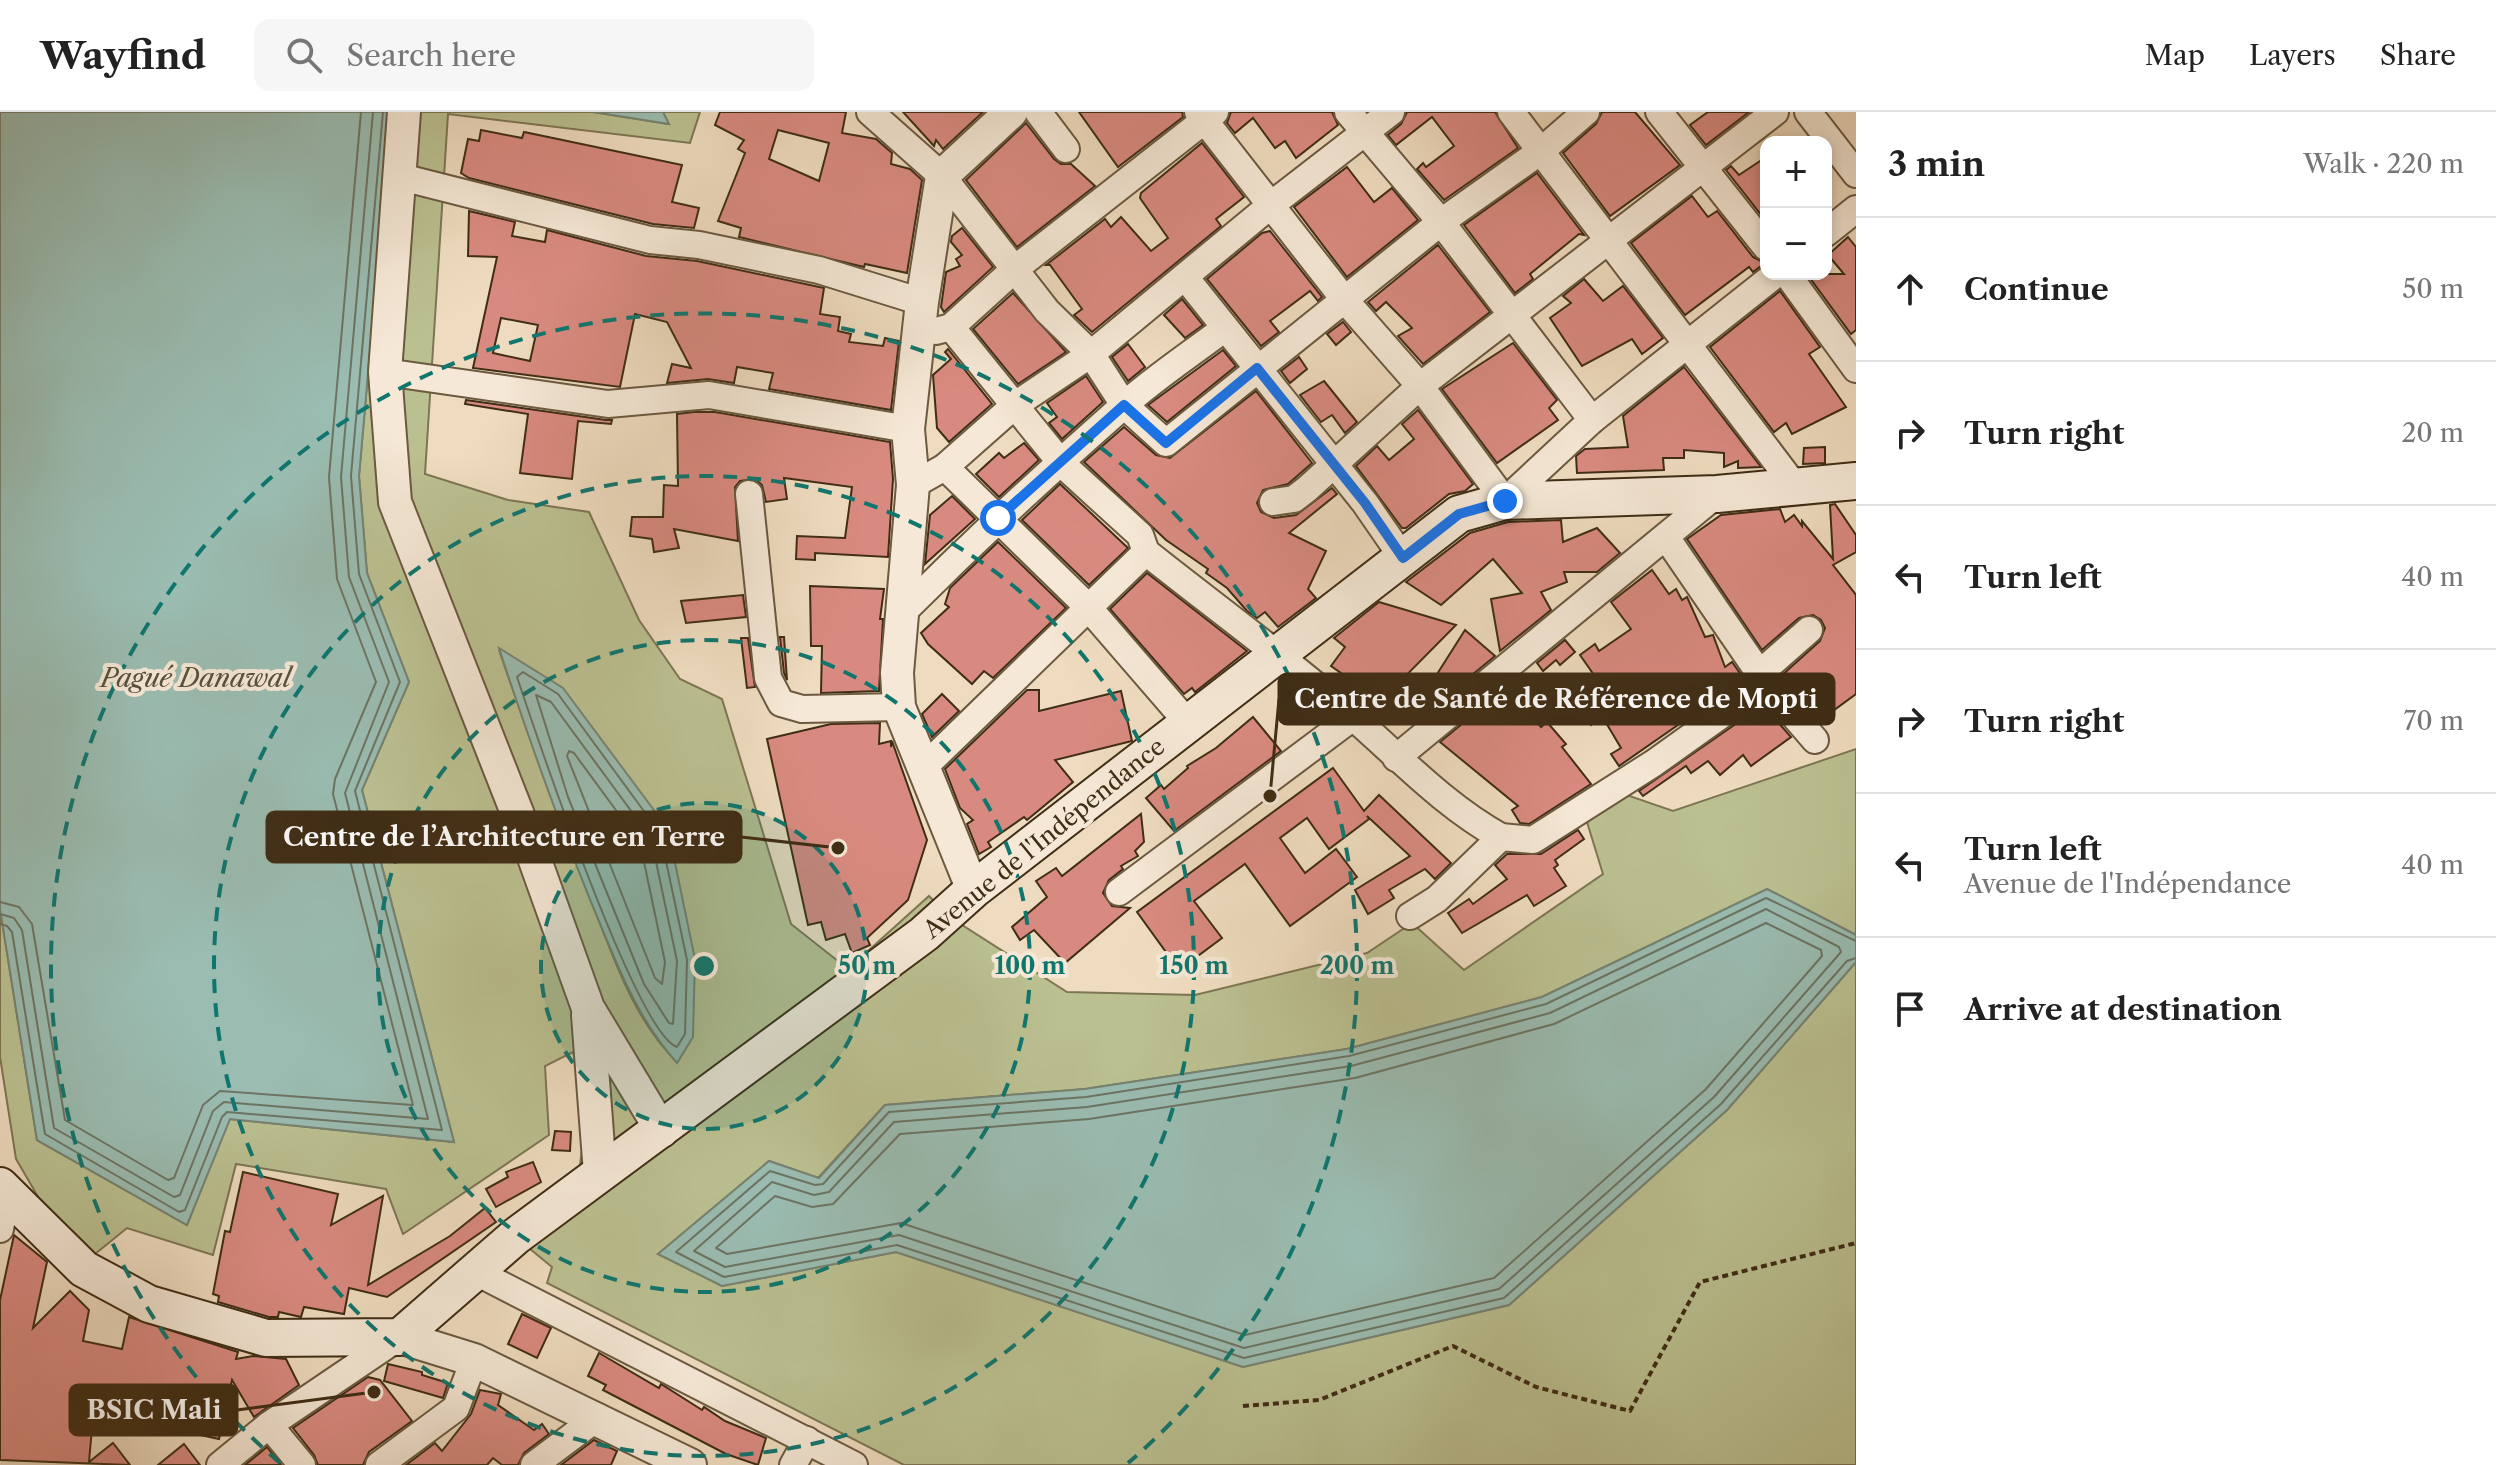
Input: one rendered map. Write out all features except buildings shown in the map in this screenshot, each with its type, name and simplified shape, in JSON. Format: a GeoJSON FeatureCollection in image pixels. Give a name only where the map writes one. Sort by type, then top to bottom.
{"type":"FeatureCollection","features":[{"type":"Feature","properties":{"kind":"main road","name":"Avenue de l'Indépendance"},"geometry":{"type":"LineString","coordinates":[[400,1337],[600,1173],[662,1131],[924,934],[973,890],[1459,514],[1505,501],[1717,494],[1856,481]]}},
{"type":"Feature","properties":{"kind":"main road"},"geometry":{"type":"LineString","coordinates":[[4,1190],[84,1269],[149,1304],[266,1338],[400,1337]]}},
{"type":"Feature","properties":{"kind":"street"},"geometry":{"type":"LineString","coordinates":[[404,112],[385,372],[395,502],[527,838],[588,1008],[662,1131]]}},
{"type":"Feature","properties":{"kind":"street"},"geometry":{"type":"LineString","coordinates":[[870,112],[942,176],[1047,311],[1091,354],[1124,405],[1166,443],[1441,222],[1541,151],[1586,112]]}},
{"type":"Feature","properties":{"kind":"street"},"geometry":{"type":"LineString","coordinates":[[973,890],[899,707],[897,673],[913,485],[908,429],[917,337],[942,176],[1011,112]]}},
{"type":"Feature","properties":{"kind":"street"},"geometry":{"type":"LineString","coordinates":[[1038,112],[1066,149]]}},
{"type":"Feature","properties":{"kind":"street"},"geometry":{"type":"LineString","coordinates":[[913,485],[945,467],[1015,405],[1091,354],[1185,277],[1271,205],[1356,122],[1391,112]]}},
{"type":"Feature","properties":{"kind":"street"},"geometry":{"type":"LineString","coordinates":[[1511,112],[1794,485]]}},
{"type":"Feature","properties":{"kind":"street"},"geometry":{"type":"LineString","coordinates":[[1659,112],[1760,239]]}},
{"type":"Feature","properties":{"kind":"street"},"geometry":{"type":"LineString","coordinates":[[1273,502],[1294,499],[1420,386],[1775,112]]}},
{"type":"Feature","properties":{"kind":"street"},"geometry":{"type":"LineString","coordinates":[[1808,112],[1856,174]]}},
{"type":"Feature","properties":{"kind":"street"},"geometry":{"type":"LineString","coordinates":[[917,337],[951,327],[1016,268],[1206,115],[1271,205],[1344,299],[1420,386],[1505,501],[1592,420],[1768,280]]}},
{"type":"Feature","properties":{"kind":"street"},"geometry":{"type":"LineString","coordinates":[[1356,122],[1441,222],[1592,420]]}},
{"type":"Feature","properties":{"kind":"street"},"geometry":{"type":"LineString","coordinates":[[401,177],[650,240],[699,245],[819,270],[922,302]]}},
{"type":"Feature","properties":{"kind":"street"},"geometry":{"type":"LineString","coordinates":[[1832,228],[1856,209]]}},
{"type":"Feature","properties":{"kind":"street"},"geometry":{"type":"LineString","coordinates":[[1185,277],[1334,464],[1403,558]]}},
{"type":"Feature","properties":{"kind":"street"},"geometry":{"type":"LineString","coordinates":[[1791,280],[1856,369]]}},
{"type":"Feature","properties":{"kind":"street"},"geometry":{"type":"LineString","coordinates":[[951,327],[1062,464],[1140,535],[1146,552],[1353,717],[1396,758],[1476,824],[1501,837],[1533,840],[1654,763],[1763,678],[1809,630]]}},
{"type":"Feature","properties":{"kind":"street"},"geometry":{"type":"LineString","coordinates":[[903,612],[998,518],[1062,464],[1124,405],[1225,328]]}},
{"type":"Feature","properties":{"kind":"street"},"geometry":{"type":"LineString","coordinates":[[385,372],[608,404],[709,395],[908,429]]}},
{"type":"Feature","properties":{"kind":"street"},"geometry":{"type":"LineString","coordinates":[[945,467],[1087,606],[1188,723]]}},
{"type":"Feature","properties":{"kind":"street"},"geometry":{"type":"LineString","coordinates":[[749,494],[768,678],[781,703],[802,709],[899,707]]}},
{"type":"Feature","properties":{"kind":"street"},"geometry":{"type":"LineString","coordinates":[[1396,758],[1717,494]]}},
{"type":"Feature","properties":{"kind":"street"},"geometry":{"type":"LineString","coordinates":[[1666,537],[1763,678],[1815,740]]}},
{"type":"Feature","properties":{"kind":"street"},"geometry":{"type":"LineString","coordinates":[[922,769],[1146,552]]}},
{"type":"Feature","properties":{"kind":"street"},"geometry":{"type":"LineString","coordinates":[[1119,892],[1353,717]]}},
{"type":"Feature","properties":{"kind":"street"},"geometry":{"type":"LineString","coordinates":[[1410,916],[1437,899],[1501,837]]}},
{"type":"Feature","properties":{"kind":"street"},"geometry":{"type":"LineString","coordinates":[[588,1008],[600,1173]]}},
{"type":"Feature","properties":{"kind":"street"},"geometry":{"type":"LineString","coordinates":[[0,1229],[4,1190]]}},
{"type":"Feature","properties":{"kind":"street"},"geometry":{"type":"LineString","coordinates":[[476,1272],[854,1465]]}},
{"type":"Feature","properties":{"kind":"street"},"geometry":{"type":"LineString","coordinates":[[220,1465],[269,1425],[400,1337],[474,1360],[598,1417],[690,1465]]}},
{"type":"Feature","properties":{"kind":"street"},"geometry":{"type":"LineString","coordinates":[[379,1465],[456,1408],[474,1360]]}},
{"type":"Feature","properties":{"kind":"street"},"geometry":{"type":"LineString","coordinates":[[534,1465],[598,1417]]}},
{"type":"Feature","properties":{"kind":"street"},"geometry":{"type":"LineString","coordinates":[[269,1425],[302,1465]]}},
{"type":"Feature","properties":{"kind":"street"},"geometry":{"type":"LineString","coordinates":[[793,1465],[807,1440]]}},
{"type":"Feature","properties":{"kind":"path"},"geometry":{"type":"LineString","coordinates":[[1243,1406],[1319,1400],[1453,1346],[1536,1387],[1630,1411],[1700,1282],[1856,1243]]}},
{"type":"Feature","properties":{"kind":"green space"},"geometry":{"type":"Polygon","coordinates":[[[391,112],[593,112],[668,124],[663,112],[700,112],[690,143],[448,114],[425,474],[508,500],[589,512],[639,620],[680,679],[722,699],[791,924],[848,969],[929,896],[948,916],[1067,992],[1195,995],[1367,953],[1412,923],[1464,970],[1603,874],[1587,822],[1624,794],[1673,811],[1856,749],[1856,935],[1767,889],[1542,997],[1347,1049],[1085,1089],[885,1105],[818,1178],[769,1161],[658,1254],[722,1286],[896,1252],[1243,1367],[1509,1305],[1727,1110],[1856,962],[1856,1465],[904,1465],[547,1283],[552,1267],[518,1239],[576,1196],[587,1111],[573,1052],[545,1066],[549,1135],[403,1234],[386,1189],[236,1164],[213,1255],[127,1228],[79,1267],[16,1159],[0,1057],[0,909],[37,1140],[187,1225],[229,1119],[454,1142],[362,790],[409,682],[367,573],[359,476],[391,112]],[[499,650],[556,812],[618,970],[649,1028],[677,1062],[499,650]]]}},
{"type":"Feature","properties":{"kind":"water","name":"Pagué Danawal"},"geometry":{"type":"Polygon","coordinates":[[[0,112],[391,112],[359,476],[367,573],[409,682],[362,790],[454,1142],[230,1119],[187,1225],[37,1140],[0,909],[0,112]]]}},
{"type":"Feature","properties":{"kind":"water"},"geometry":{"type":"Polygon","coordinates":[[[593,112],[663,112],[669,124],[593,112]]]}},
{"type":"Feature","properties":{"kind":"water"},"geometry":{"type":"Polygon","coordinates":[[[499,648],[563,688],[668,829],[695,959],[693,1037],[677,1063],[649,1026],[609,945],[554,807],[499,648]]]}},
{"type":"Feature","properties":{"kind":"water"},"geometry":{"type":"Polygon","coordinates":[[[1767,889],[1856,935],[1856,962],[1727,1110],[1509,1305],[1243,1367],[896,1252],[722,1286],[658,1254],[769,1161],[819,1178],[885,1105],[1085,1089],[1347,1049],[1542,997],[1767,889]]]}},
{"type":"Feature","properties":{"kind":"place","name":"Centre de Santé de Référence de Mopti"},"geometry":{"type":"Point","coordinates":[1270,796]}},
{"type":"Feature","properties":{"kind":"place","name":"Centre de l’Architecture en Terre"},"geometry":{"type":"Point","coordinates":[838,848]}},
{"type":"Feature","properties":{"kind":"place","name":"BSIC Mali"},"geometry":{"type":"Point","coordinates":[374,1392]}},
{"type":"Feature","properties":{"kind":"route"},"geometry":{"type":"LineString","coordinates":[[998,518],[1062,464],[1124,405],[1166,443],[1257,368],[1365,503],[1403,558],[1459,514],[1505,501]]}}]}
